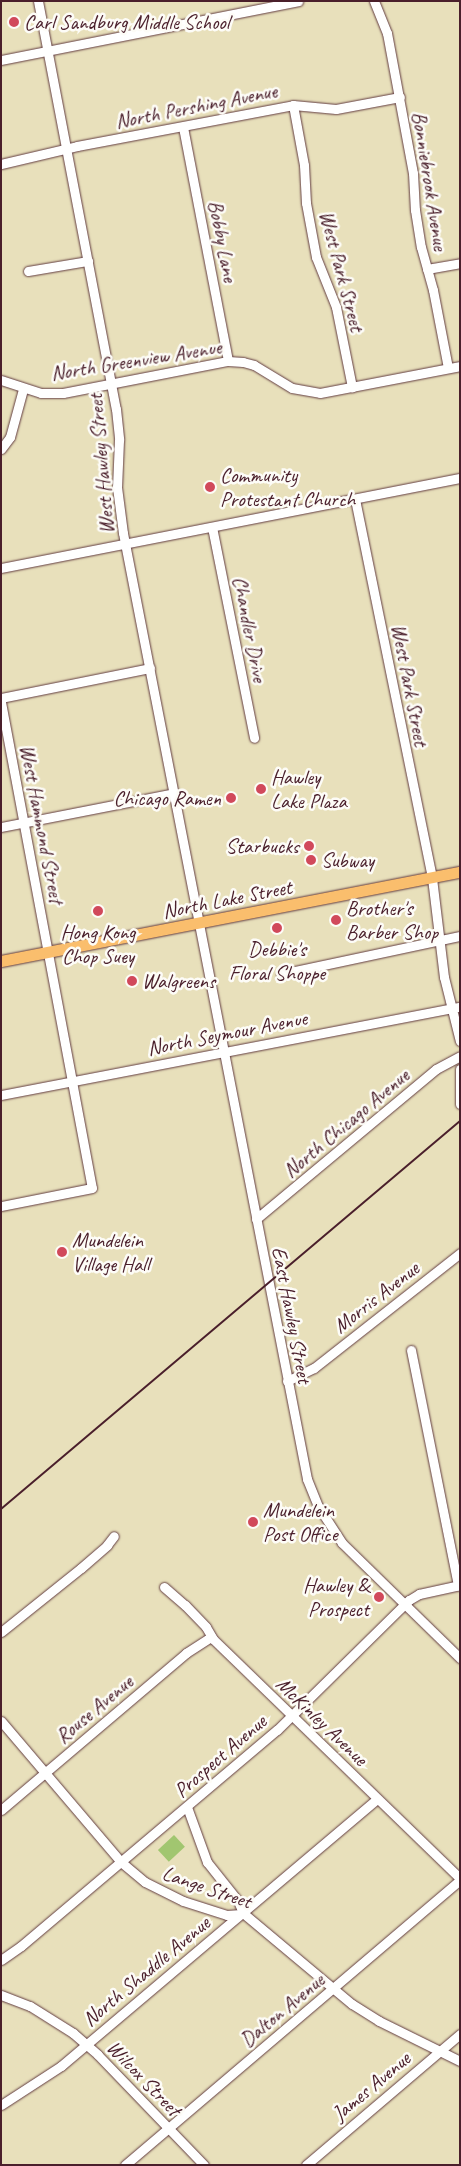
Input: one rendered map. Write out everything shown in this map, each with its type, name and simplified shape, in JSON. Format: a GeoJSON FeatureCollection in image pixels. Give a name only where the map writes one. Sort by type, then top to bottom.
{"type":"FeatureCollection","features":[{"type":"Feature","properties":{"kind":"main road","name":"North Lake Street"},"geometry":{"type":"LineString","coordinates":[[1,961],[200,924],[460,872]]}},
{"type":"Feature","properties":{"kind":"street","name":"West Hawley Street"},"geometry":{"type":"LineString","coordinates":[[38,1],[118,428],[117,487],[125,544],[200,924]]}},
{"type":"Feature","properties":{"kind":"street"},"geometry":{"type":"LineString","coordinates":[[1,60],[298,1]]}},
{"type":"Feature","properties":{"kind":"street","name":"Bonniebrook Avenue"},"geometry":{"type":"LineString","coordinates":[[374,1],[387,33],[400,97],[414,174],[415,210],[448,368]]}},
{"type":"Feature","properties":{"kind":"street","name":"North Pershing Avenue"},"geometry":{"type":"LineString","coordinates":[[1,164],[293,105],[336,109],[400,97]]}},
{"type":"Feature","properties":{"kind":"street","name":"West Park Street"},"geometry":{"type":"LineString","coordinates":[[293,105],[304,165],[306,203],[316,257],[336,308],[352,387]]}},
{"type":"Feature","properties":{"kind":"street","name":"Bobby Lane"},"geometry":{"type":"LineString","coordinates":[[183,127],[228,361]]}},
{"type":"Feature","properties":{"kind":"street"},"geometry":{"type":"LineString","coordinates":[[28,271],[88,261]]}},
{"type":"Feature","properties":{"kind":"street"},"geometry":{"type":"LineString","coordinates":[[426,269],[460,263]]}},
{"type":"Feature","properties":{"kind":"street","name":"North Greenview Avenue"},"geometry":{"type":"LineString","coordinates":[[1,449],[10,436],[24,389],[41,393],[63,394],[228,361],[254,365],[279,381],[303,391],[320,393],[460,366]]}},
{"type":"Feature","properties":{"kind":"street"},"geometry":{"type":"LineString","coordinates":[[1,380],[24,389]]}},
{"type":"Feature","properties":{"kind":"street"},"geometry":{"type":"LineString","coordinates":[[1,568],[460,478]]}},
{"type":"Feature","properties":{"kind":"street","name":"West Park Street"},"geometry":{"type":"LineString","coordinates":[[355,499],[432,878],[444,977],[456,1007],[460,1041]]}},
{"type":"Feature","properties":{"kind":"street","name":"Chandler Drive"},"geometry":{"type":"LineString","coordinates":[[212,527],[254,738]]}},
{"type":"Feature","properties":{"kind":"street"},"geometry":{"type":"LineString","coordinates":[[1,700],[150,668]]}},
{"type":"Feature","properties":{"kind":"street","name":"West Hammond Street"},"geometry":{"type":"LineString","coordinates":[[1,700],[92,1188],[1,1206]]}},
{"type":"Feature","properties":{"kind":"street"},"geometry":{"type":"LineString","coordinates":[[1,827],[175,794]]}},
{"type":"Feature","properties":{"kind":"street","name":"East Hawley Street"},"geometry":{"type":"LineString","coordinates":[[200,924],[302,1462],[318,1506],[342,1543],[460,1658]]}},
{"type":"Feature","properties":{"kind":"street"},"geometry":{"type":"LineString","coordinates":[[281,974],[460,936]]}},
{"type":"Feature","properties":{"kind":"street","name":"North Seymour Avenue"},"geometry":{"type":"LineString","coordinates":[[1,1096],[456,1007]]}},
{"type":"Feature","properties":{"kind":"street","name":"North Chicago Avenue"},"geometry":{"type":"LineString","coordinates":[[256,1219],[436,1069],[460,1056]]}},
{"type":"Feature","properties":{"kind":"street"},"geometry":{"type":"LineString","coordinates":[[460,1069],[460,1104]]}},
{"type":"Feature","properties":{"kind":"street","name":"Morris Avenue"},"geometry":{"type":"LineString","coordinates":[[287,1381],[314,1368],[460,1253]]}},
{"type":"Feature","properties":{"kind":"street"},"geometry":{"type":"LineString","coordinates":[[412,1350],[459,1585]]}},
{"type":"Feature","properties":{"kind":"street"},"geometry":{"type":"LineString","coordinates":[[1,1632],[81,1568],[107,1545],[114,1536]]}},
{"type":"Feature","properties":{"kind":"street","name":"Prospect Avenue"},"geometry":{"type":"LineString","coordinates":[[1,1960],[187,1807],[292,1717],[404,1604],[419,1594],[459,1585]]}},
{"type":"Feature","properties":{"kind":"street","name":"McKinley Avenue"},"geometry":{"type":"LineString","coordinates":[[164,1587],[192,1612],[206,1627],[211,1637],[292,1717],[460,1879]]}},
{"type":"Feature","properties":{"kind":"street","name":"Rouse Avenue"},"geometry":{"type":"LineString","coordinates":[[1,1810],[186,1653],[211,1637]]}},
{"type":"Feature","properties":{"kind":"street","name":"Lange Street"},"geometry":{"type":"LineString","coordinates":[[1,1720],[121,1862],[145,1882],[163,1893],[227,1915],[243,1913],[333,1990],[379,2020],[460,2061]]}},
{"type":"Feature","properties":{"kind":"street","name":"North Shaddle Avenue"},"geometry":{"type":"LineString","coordinates":[[1,2106],[25,2092],[87,2044],[377,1799]]}},
{"type":"Feature","properties":{"kind":"street"},"geometry":{"type":"LineString","coordinates":[[187,1807],[207,1862],[238,1901],[243,1913]]}},
{"type":"Feature","properties":{"kind":"street","name":"Dalton Avenue"},"geometry":{"type":"LineString","coordinates":[[125,2165],[333,1990],[460,1879]]}},
{"type":"Feature","properties":{"kind":"street","name":"Wilcox Street"},"geometry":{"type":"LineString","coordinates":[[1,1995],[30,2006],[50,2017],[87,2044],[204,2165]]}},
{"type":"Feature","properties":{"kind":"street","name":"James Avenue"},"geometry":{"type":"LineString","coordinates":[[309,2164],[460,2034]]}},
{"type":"Feature","properties":{"kind":"green space"},"geometry":{"type":"Polygon","coordinates":[[[174,1835],[185,1847],[169,1862],[158,1850],[174,1835]]]}},
{"type":"Feature","properties":{"kind":"railway"},"geometry":{"type":"LineString","coordinates":[[1,1509],[460,1121]]}},
{"type":"Feature","properties":{"kind":"place","name":"Carl Sandburg Middle School"},"geometry":{"type":"Point","coordinates":[14,22]}},
{"type":"Feature","properties":{"kind":"place","name":"Community Protestant Church"},"geometry":{"type":"Point","coordinates":[210,487]}},
{"type":"Feature","properties":{"kind":"place","name":"Hawley Lake Plaza"},"geometry":{"type":"Point","coordinates":[261,789]}},
{"type":"Feature","properties":{"kind":"place","name":"Chicago Ramen"},"geometry":{"type":"Point","coordinates":[231,798]}},
{"type":"Feature","properties":{"kind":"place","name":"Starbucks"},"geometry":{"type":"Point","coordinates":[309,846]}},
{"type":"Feature","properties":{"kind":"place","name":"Subway"},"geometry":{"type":"Point","coordinates":[311,860]}},
{"type":"Feature","properties":{"kind":"place","name":"Hong Kong Chop Suey"},"geometry":{"type":"Point","coordinates":[98,911]}},
{"type":"Feature","properties":{"kind":"place","name":"Brother's Barber Shop"},"geometry":{"type":"Point","coordinates":[336,920]}},
{"type":"Feature","properties":{"kind":"place","name":"Debbie's Floral Shoppe"},"geometry":{"type":"Point","coordinates":[277,928]}},
{"type":"Feature","properties":{"kind":"place","name":"Walgreens"},"geometry":{"type":"Point","coordinates":[132,981]}},
{"type":"Feature","properties":{"kind":"place","name":"Mundelein Village Hall"},"geometry":{"type":"Point","coordinates":[62,1252]}},
{"type":"Feature","properties":{"kind":"place","name":"Mundelein Post Office"},"geometry":{"type":"Point","coordinates":[253,1522]}},
{"type":"Feature","properties":{"kind":"place","name":"Hawley & Prospect"},"geometry":{"type":"Point","coordinates":[379,1597]}}]}
